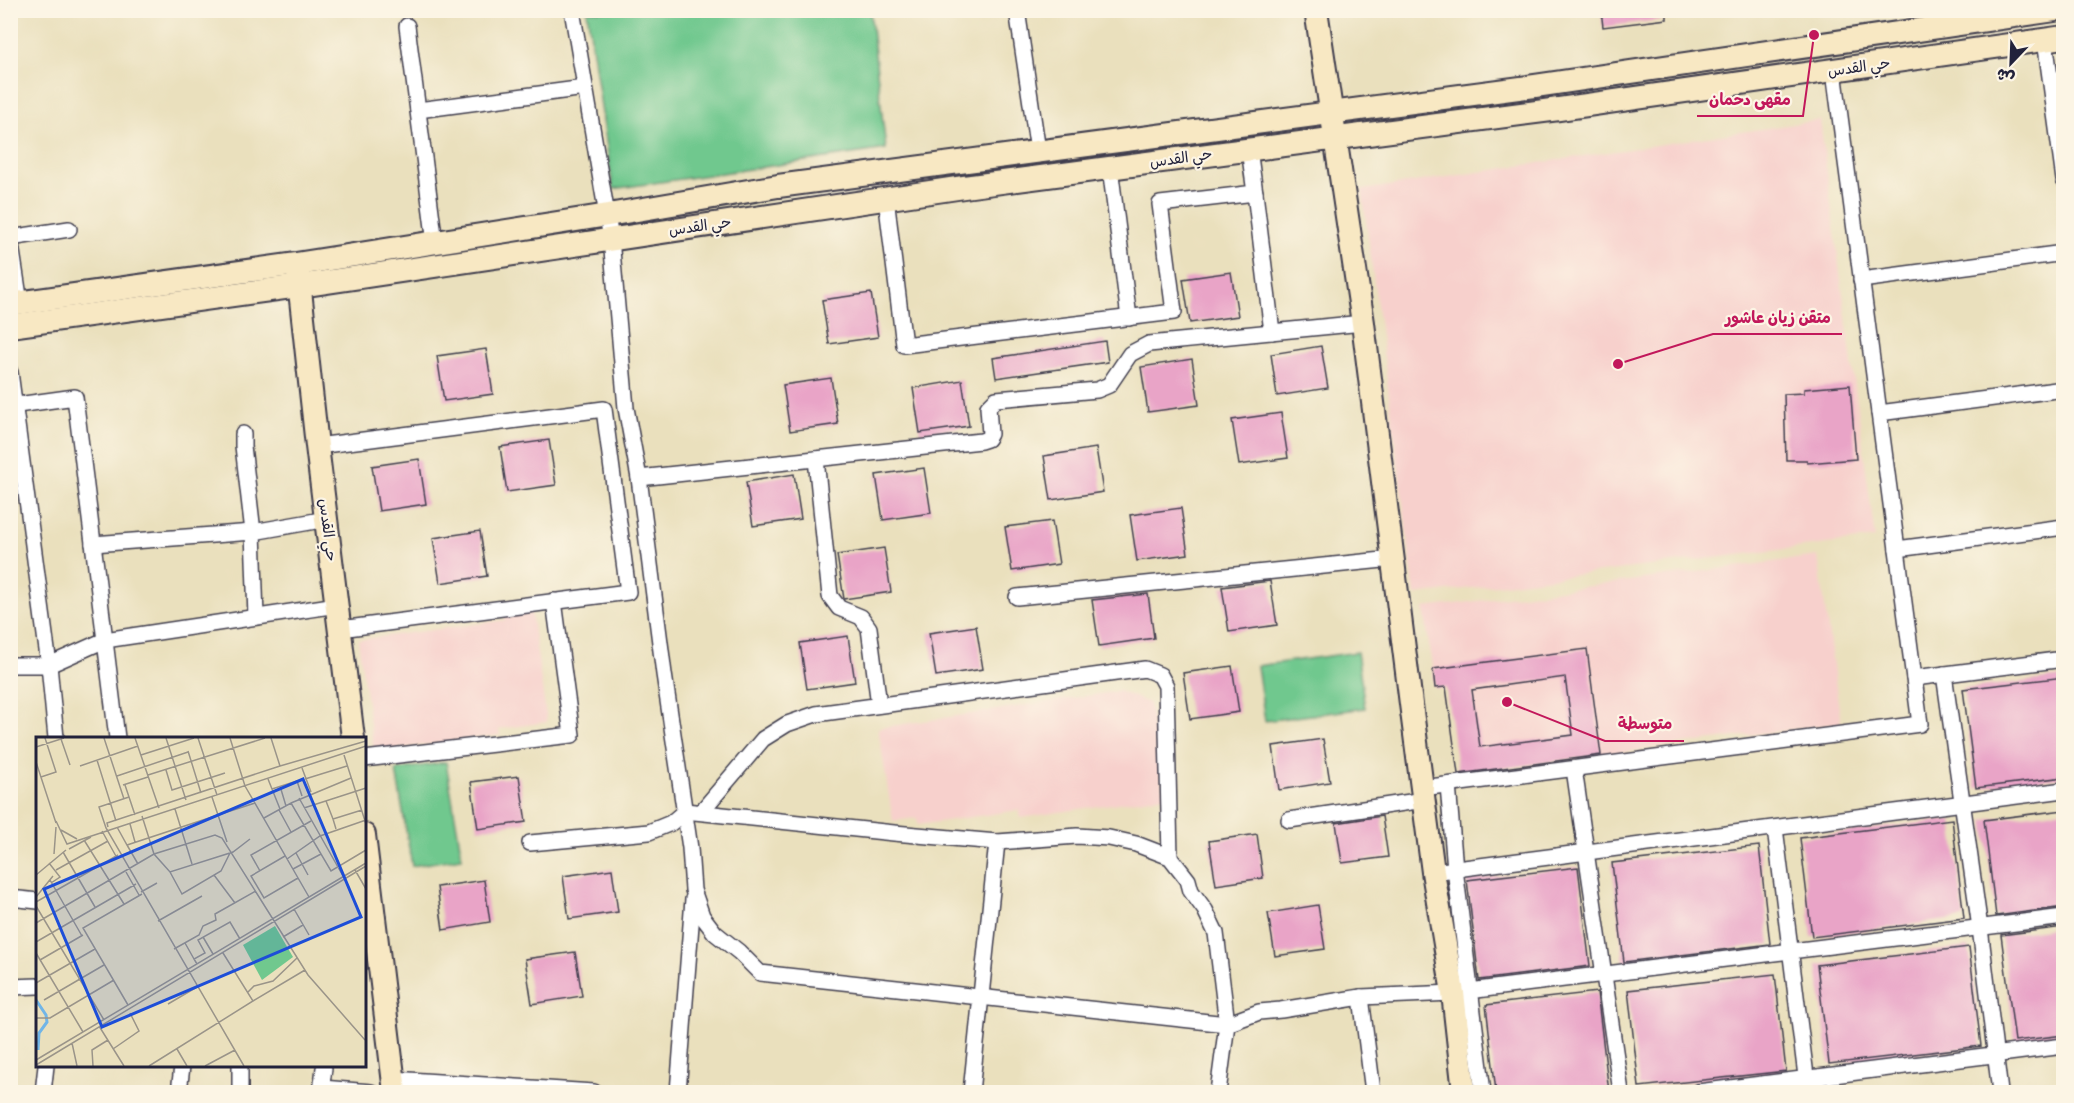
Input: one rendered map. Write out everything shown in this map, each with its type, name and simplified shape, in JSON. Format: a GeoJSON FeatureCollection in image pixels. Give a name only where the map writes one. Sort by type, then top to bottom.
{"type":"FeatureCollection","features":[{"type":"Feature","properties":{"kind":"street"},"geometry":{"type":"LineString","coordinates":[[572,10],[608,215],[626,408],[639,478],[664,674],[693,811],[693,890],[678,1092]]}},
{"type":"Feature","properties":{"kind":"street"},"geometry":{"type":"LineString","coordinates":[[1017,10],[1038,151]]}},
{"type":"Feature","properties":{"kind":"street"},"geometry":{"type":"LineString","coordinates":[[1316,10],[1363,322],[1423,794],[1444,870],[1462,992],[1483,1092]]}},
{"type":"Feature","properties":{"kind":"street"},"geometry":{"type":"LineString","coordinates":[[298,275],[435,243],[778,186],[1588,78],[2055,10]]}},
{"type":"Feature","properties":{"kind":"street"},"geometry":{"type":"LineString","coordinates":[[407,26],[435,243]]}},
{"type":"Feature","properties":{"kind":"street"},"geometry":{"type":"LineString","coordinates":[[2054,39],[2064,180]]}},
{"type":"Feature","properties":{"kind":"street","name":"حي القدس"},"geometry":{"type":"LineString","coordinates":[[10,326],[28,307],[611,239],[886,198],[1335,137],[1592,105],[2054,39]]}},
{"type":"Feature","properties":{"kind":"street"},"geometry":{"type":"LineString","coordinates":[[1289,820],[1423,794],[1448,785],[1920,724],[1833,71]]}},
{"type":"Feature","properties":{"kind":"street"},"geometry":{"type":"LineString","coordinates":[[1588,78],[1592,105]]}},
{"type":"Feature","properties":{"kind":"street"},"geometry":{"type":"LineString","coordinates":[[418,110],[585,88]]}},
{"type":"Feature","properties":{"kind":"street"},"geometry":{"type":"LineString","coordinates":[[1249,149],[1272,332]]}},
{"type":"Feature","properties":{"kind":"street"},"geometry":{"type":"LineString","coordinates":[[1110,167],[1129,318]]}},
{"type":"Feature","properties":{"kind":"street"},"geometry":{"type":"LineString","coordinates":[[886,198],[904,345],[1174,312],[1160,204],[1255,193]]}},
{"type":"Feature","properties":{"kind":"street"},"geometry":{"type":"LineString","coordinates":[[28,307],[10,238],[69,230]]}},
{"type":"Feature","properties":{"kind":"street"},"geometry":{"type":"LineString","coordinates":[[1861,280],[2064,253]]}},
{"type":"Feature","properties":{"kind":"street","name":"حي القدس"},"geometry":{"type":"LineString","coordinates":[[298,275],[353,737]]}},
{"type":"Feature","properties":{"kind":"street"},"geometry":{"type":"LineString","coordinates":[[639,478],[981,441],[987,439],[990,434],[988,407],[996,399],[1097,390],[1108,385],[1130,354],[1149,344],[1363,322]]}},
{"type":"Feature","properties":{"kind":"street"},"geometry":{"type":"LineString","coordinates":[[10,372],[49,664],[56,737]]}},
{"type":"Feature","properties":{"kind":"street"},"geometry":{"type":"LineString","coordinates":[[1879,413],[2064,389]]}},
{"type":"Feature","properties":{"kind":"street"},"geometry":{"type":"LineString","coordinates":[[13,406],[75,397],[117,737]]}},
{"type":"Feature","properties":{"kind":"street"},"geometry":{"type":"LineString","coordinates":[[317,446],[626,408]]}},
{"type":"Feature","properties":{"kind":"street"},"geometry":{"type":"LineString","coordinates":[[340,629],[628,592],[604,409]]}},
{"type":"Feature","properties":{"kind":"street"},"geometry":{"type":"LineString","coordinates":[[243,434],[253,532],[256,617]]}},
{"type":"Feature","properties":{"kind":"street"},"geometry":{"type":"LineString","coordinates":[[816,459],[830,596],[839,608],[861,617],[869,628],[879,705]]}},
{"type":"Feature","properties":{"kind":"street"},"geometry":{"type":"LineString","coordinates":[[93,544],[253,532],[327,519]]}},
{"type":"Feature","properties":{"kind":"street"},"geometry":{"type":"LineString","coordinates":[[1897,549],[2064,527]]}},
{"type":"Feature","properties":{"kind":"street"},"geometry":{"type":"LineString","coordinates":[[1017,597],[1393,559]]}},
{"type":"Feature","properties":{"kind":"street"},"geometry":{"type":"LineString","coordinates":[[366,759],[572,735],[554,601]]}},
{"type":"Feature","properties":{"kind":"street"},"geometry":{"type":"LineString","coordinates":[[10,666],[49,664],[105,640],[337,605]]}},
{"type":"Feature","properties":{"kind":"street"},"geometry":{"type":"LineString","coordinates":[[1914,678],[2064,659]]}},
{"type":"Feature","properties":{"kind":"street"},"geometry":{"type":"LineString","coordinates":[[530,843],[650,832],[671,823],[693,811],[763,739],[794,722],[816,714],[1145,669],[1156,672],[1164,680],[1166,686],[1170,857]]}},
{"type":"Feature","properties":{"kind":"street"},"geometry":{"type":"LineString","coordinates":[[1944,674],[1980,928],[2000,1092]]}},
{"type":"Feature","properties":{"kind":"street"},"geometry":{"type":"LineString","coordinates":[[1574,769],[1621,1092]]}},
{"type":"Feature","properties":{"kind":"street"},"geometry":{"type":"LineString","coordinates":[[1444,870],[1448,785]]}},
{"type":"Feature","properties":{"kind":"street"},"geometry":{"type":"LineString","coordinates":[[1444,870],[2064,790]]}},
{"type":"Feature","properties":{"kind":"street"},"geometry":{"type":"LineString","coordinates":[[693,811],[997,842],[1077,836],[1110,838],[1136,844],[1170,857],[1188,880],[1191,891],[1205,910],[1216,933],[1227,1024],[1218,1092]]}},
{"type":"Feature","properties":{"kind":"street"},"geometry":{"type":"LineString","coordinates":[[1775,828],[1807,1085]]}},
{"type":"Feature","properties":{"kind":"street"},"geometry":{"type":"LineString","coordinates":[[971,1092],[997,842]]}},
{"type":"Feature","properties":{"kind":"street"},"geometry":{"type":"LineString","coordinates":[[366,867],[371,947],[394,1086],[594,1092]]}},
{"type":"Feature","properties":{"kind":"street"},"geometry":{"type":"LineString","coordinates":[[693,890],[702,916],[715,933],[760,973],[1227,1024],[1259,1012],[1361,997],[1462,992],[1603,976],[2064,917]]}},
{"type":"Feature","properties":{"kind":"street"},"geometry":{"type":"LineString","coordinates":[[10,898],[36,901]]}},
{"type":"Feature","properties":{"kind":"street"},"geometry":{"type":"LineString","coordinates":[[10,987],[36,986]]}},
{"type":"Feature","properties":{"kind":"street"},"geometry":{"type":"LineString","coordinates":[[1462,992],[1464,1092]]}},
{"type":"Feature","properties":{"kind":"street"},"geometry":{"type":"LineString","coordinates":[[1361,997],[1373,1092]]}},
{"type":"Feature","properties":{"kind":"street"},"geometry":{"type":"LineString","coordinates":[[1698,1092],[1807,1085],[1995,1054],[2064,1046]]}},
{"type":"Feature","properties":{"kind":"street"},"geometry":{"type":"LineString","coordinates":[[43,1092],[46,1067]]}},
{"type":"Feature","properties":{"kind":"street"},"geometry":{"type":"LineString","coordinates":[[179,1092],[182,1067]]}},
{"type":"Feature","properties":{"kind":"street"},"geometry":{"type":"LineString","coordinates":[[240,1067],[240,1092]]}},
{"type":"Feature","properties":{"kind":"street"},"geometry":{"type":"LineString","coordinates":[[324,1068],[322,1090],[371,1092]]}},
{"type":"Feature","properties":{"kind":"shaded area"},"geometry":{"type":"Polygon","coordinates":[[[1820,120],[1875,538],[1415,595],[1362,190],[1820,120]]]}},
{"type":"Feature","properties":{"kind":"shaded area"},"geometry":{"type":"Polygon","coordinates":[[[1818,556],[1841,723],[1458,774],[1446,688],[1435,688],[1424,608],[1818,556]]]}},
{"type":"Feature","properties":{"kind":"shaded area"},"geometry":{"type":"Polygon","coordinates":[[[531,611],[547,722],[499,729],[500,735],[374,752],[358,640],[505,620],[505,614],[531,611]]]}},
{"type":"Feature","properties":{"kind":"shaded area"},"geometry":{"type":"Polygon","coordinates":[[[1119,691],[1149,703],[1164,796],[1021,818],[1019,810],[918,825],[917,818],[893,821],[878,728],[1119,691]]]}},
{"type":"Feature","properties":{"kind":"green space"},"geometry":{"type":"Polygon","coordinates":[[[587,11],[870,11],[886,149],[613,189],[587,11]]]}},
{"type":"Feature","properties":{"kind":"green space"},"geometry":{"type":"Polygon","coordinates":[[[1357,652],[1365,708],[1265,721],[1257,666],[1357,652]]]}},
{"type":"Feature","properties":{"kind":"green space"},"geometry":{"type":"Polygon","coordinates":[[[446,762],[462,858],[412,866],[396,770],[446,762]]]}},
{"type":"Feature","properties":{"kind":"building"},"geometry":{"type":"Polygon","coordinates":[[[1601,10],[1667,10],[1667,19],[1603,27],[1601,10]]]}},
{"type":"Feature","properties":{"kind":"building"},"geometry":{"type":"Polygon","coordinates":[[[1231,272],[1238,316],[1190,323],[1183,279],[1231,272]]]}},
{"type":"Feature","properties":{"kind":"building"},"geometry":{"type":"Polygon","coordinates":[[[871,293],[878,337],[829,344],[822,300],[871,293]]]}},
{"type":"Feature","properties":{"kind":"building"},"geometry":{"type":"Polygon","coordinates":[[[1105,341],[1108,362],[996,378],[993,358],[1105,341]]]}},
{"type":"Feature","properties":{"kind":"building"},"geometry":{"type":"Polygon","coordinates":[[[1321,346],[1328,388],[1277,396],[1271,354],[1321,346]]]}},
{"type":"Feature","properties":{"kind":"building"},"geometry":{"type":"Polygon","coordinates":[[[486,349],[493,394],[444,401],[437,356],[486,349]]]}},
{"type":"Feature","properties":{"kind":"building"},"geometry":{"type":"Polygon","coordinates":[[[1192,359],[1199,405],[1148,412],[1141,367],[1192,359]]]}},
{"type":"Feature","properties":{"kind":"building"},"geometry":{"type":"Polygon","coordinates":[[[831,378],[838,424],[790,431],[783,385],[831,378]]]}},
{"type":"Feature","properties":{"kind":"building"},"geometry":{"type":"Polygon","coordinates":[[[962,380],[969,426],[920,433],[913,388],[962,380]]]}},
{"type":"Feature","properties":{"kind":"building"},"geometry":{"type":"Polygon","coordinates":[[[1850,385],[1856,459],[1807,463],[1807,460],[1786,460],[1784,394],[1804,393],[1804,389],[1850,385]]]}},
{"type":"Feature","properties":{"kind":"building"},"geometry":{"type":"Polygon","coordinates":[[[1281,413],[1288,458],[1239,465],[1232,420],[1281,413]]]}},
{"type":"Feature","properties":{"kind":"building"},"geometry":{"type":"Polygon","coordinates":[[[549,440],[556,485],[507,492],[500,447],[549,440]]]}},
{"type":"Feature","properties":{"kind":"building"},"geometry":{"type":"Polygon","coordinates":[[[1096,448],[1103,492],[1051,500],[1044,456],[1096,448]]]}},
{"type":"Feature","properties":{"kind":"building"},"geometry":{"type":"Polygon","coordinates":[[[419,459],[426,504],[379,511],[372,466],[419,459]]]}},
{"type":"Feature","properties":{"kind":"building"},"geometry":{"type":"Polygon","coordinates":[[[924,468],[931,513],[883,520],[876,475],[924,468]]]}},
{"type":"Feature","properties":{"kind":"building"},"geometry":{"type":"Polygon","coordinates":[[[794,474],[801,519],[753,526],[746,482],[794,474]]]}},
{"type":"Feature","properties":{"kind":"building"},"geometry":{"type":"Polygon","coordinates":[[[1181,508],[1188,554],[1137,561],[1130,515],[1181,508]]]}},
{"type":"Feature","properties":{"kind":"building"},"geometry":{"type":"Polygon","coordinates":[[[1052,521],[1059,564],[1012,571],[1005,527],[1052,521]]]}},
{"type":"Feature","properties":{"kind":"building"},"geometry":{"type":"Polygon","coordinates":[[[480,531],[487,576],[440,583],[433,538],[480,531]]]}},
{"type":"Feature","properties":{"kind":"building"},"geometry":{"type":"Polygon","coordinates":[[[884,548],[891,592],[844,599],[837,555],[884,548]]]}},
{"type":"Feature","properties":{"kind":"building"},"geometry":{"type":"Polygon","coordinates":[[[1270,581],[1277,625],[1229,632],[1222,587],[1270,581]]]}},
{"type":"Feature","properties":{"kind":"building"},"geometry":{"type":"Polygon","coordinates":[[[1148,594],[1154,638],[1099,646],[1092,600],[1148,594]]]}},
{"type":"Feature","properties":{"kind":"building"},"geometry":{"type":"Polygon","coordinates":[[[976,626],[983,669],[936,676],[929,633],[976,626]]]}},
{"type":"Feature","properties":{"kind":"building"},"geometry":{"type":"Polygon","coordinates":[[[848,636],[855,682],[807,689],[800,643],[848,636]]]}},
{"type":"Feature","properties":{"kind":"building"},"geometry":{"type":"Polygon","coordinates":[[[1587,649],[1601,755],[1458,774],[1446,687],[1435,688],[1433,669],[1587,649]],[[1565,677],[1472,690],[1480,747],[1573,735],[1565,677]]]}},
{"type":"Feature","properties":{"kind":"building"},"geometry":{"type":"Polygon","coordinates":[[[1232,666],[1239,712],[1190,719],[1183,673],[1232,666]]]}},
{"type":"Feature","properties":{"kind":"building"},"geometry":{"type":"Polygon","coordinates":[[[2064,677],[2064,777],[1976,788],[1963,689],[2064,677]]]}},
{"type":"Feature","properties":{"kind":"building"},"geometry":{"type":"Polygon","coordinates":[[[1323,739],[1330,782],[1279,790],[1273,746],[1323,739]]]}},
{"type":"Feature","properties":{"kind":"building"},"geometry":{"type":"Polygon","coordinates":[[[519,776],[526,822],[478,829],[471,782],[519,776]]]}},
{"type":"Feature","properties":{"kind":"building"},"geometry":{"type":"Polygon","coordinates":[[[2064,810],[2064,907],[1996,916],[1984,820],[2064,810]]]}},
{"type":"Feature","properties":{"kind":"building"},"geometry":{"type":"Polygon","coordinates":[[[1382,816],[1388,857],[1342,863],[1336,823],[1382,816]]]}},
{"type":"Feature","properties":{"kind":"building"},"geometry":{"type":"Polygon","coordinates":[[[1952,819],[1964,918],[1812,937],[1800,838],[1952,819]]]}},
{"type":"Feature","properties":{"kind":"building"},"geometry":{"type":"Polygon","coordinates":[[[1257,834],[1263,878],[1216,885],[1209,841],[1257,834]]]}},
{"type":"Feature","properties":{"kind":"building"},"geometry":{"type":"Polygon","coordinates":[[[1759,846],[1770,944],[1624,962],[1612,863],[1759,846]]]}},
{"type":"Feature","properties":{"kind":"building"},"geometry":{"type":"Polygon","coordinates":[[[1578,867],[1590,966],[1479,980],[1467,880],[1578,867]]]}},
{"type":"Feature","properties":{"kind":"building"},"geometry":{"type":"Polygon","coordinates":[[[612,869],[618,912],[569,919],[563,876],[612,869]]]}},
{"type":"Feature","properties":{"kind":"building"},"geometry":{"type":"Polygon","coordinates":[[[484,880],[490,922],[443,930],[437,887],[484,880]]]}},
{"type":"Feature","properties":{"kind":"building"},"geometry":{"type":"Polygon","coordinates":[[[1318,905],[1325,949],[1275,956],[1268,913],[1318,905]]]}},
{"type":"Feature","properties":{"kind":"building"},"geometry":{"type":"Polygon","coordinates":[[[2064,927],[2064,1035],[2015,1041],[2001,935],[2064,927]]]}},
{"type":"Feature","properties":{"kind":"building"},"geometry":{"type":"Polygon","coordinates":[[[1969,947],[1981,1046],[1829,1064],[1817,965],[1969,947]]]}},
{"type":"Feature","properties":{"kind":"building"},"geometry":{"type":"Polygon","coordinates":[[[575,952],[582,996],[532,1004],[525,959],[575,952]]]}},
{"type":"Feature","properties":{"kind":"building"},"geometry":{"type":"Polygon","coordinates":[[[1775,974],[1786,1071],[1639,1087],[1628,990],[1775,974]]]}},
{"type":"Feature","properties":{"kind":"building"},"geometry":{"type":"Polygon","coordinates":[[[1597,992],[1609,1092],[1496,1092],[1486,1005],[1597,992]]]}},
{"type":"Feature","properties":{"kind":"place","name":"مقهى دحمان"},"geometry":{"type":"Point","coordinates":[1814,35]}},
{"type":"Feature","properties":{"kind":"place","name":"متقن زيان عاشور"},"geometry":{"type":"Point","coordinates":[1618,364]}},
{"type":"Feature","properties":{"kind":"place","name":"متوسطة"},"geometry":{"type":"Point","coordinates":[1507,702]}}]}
